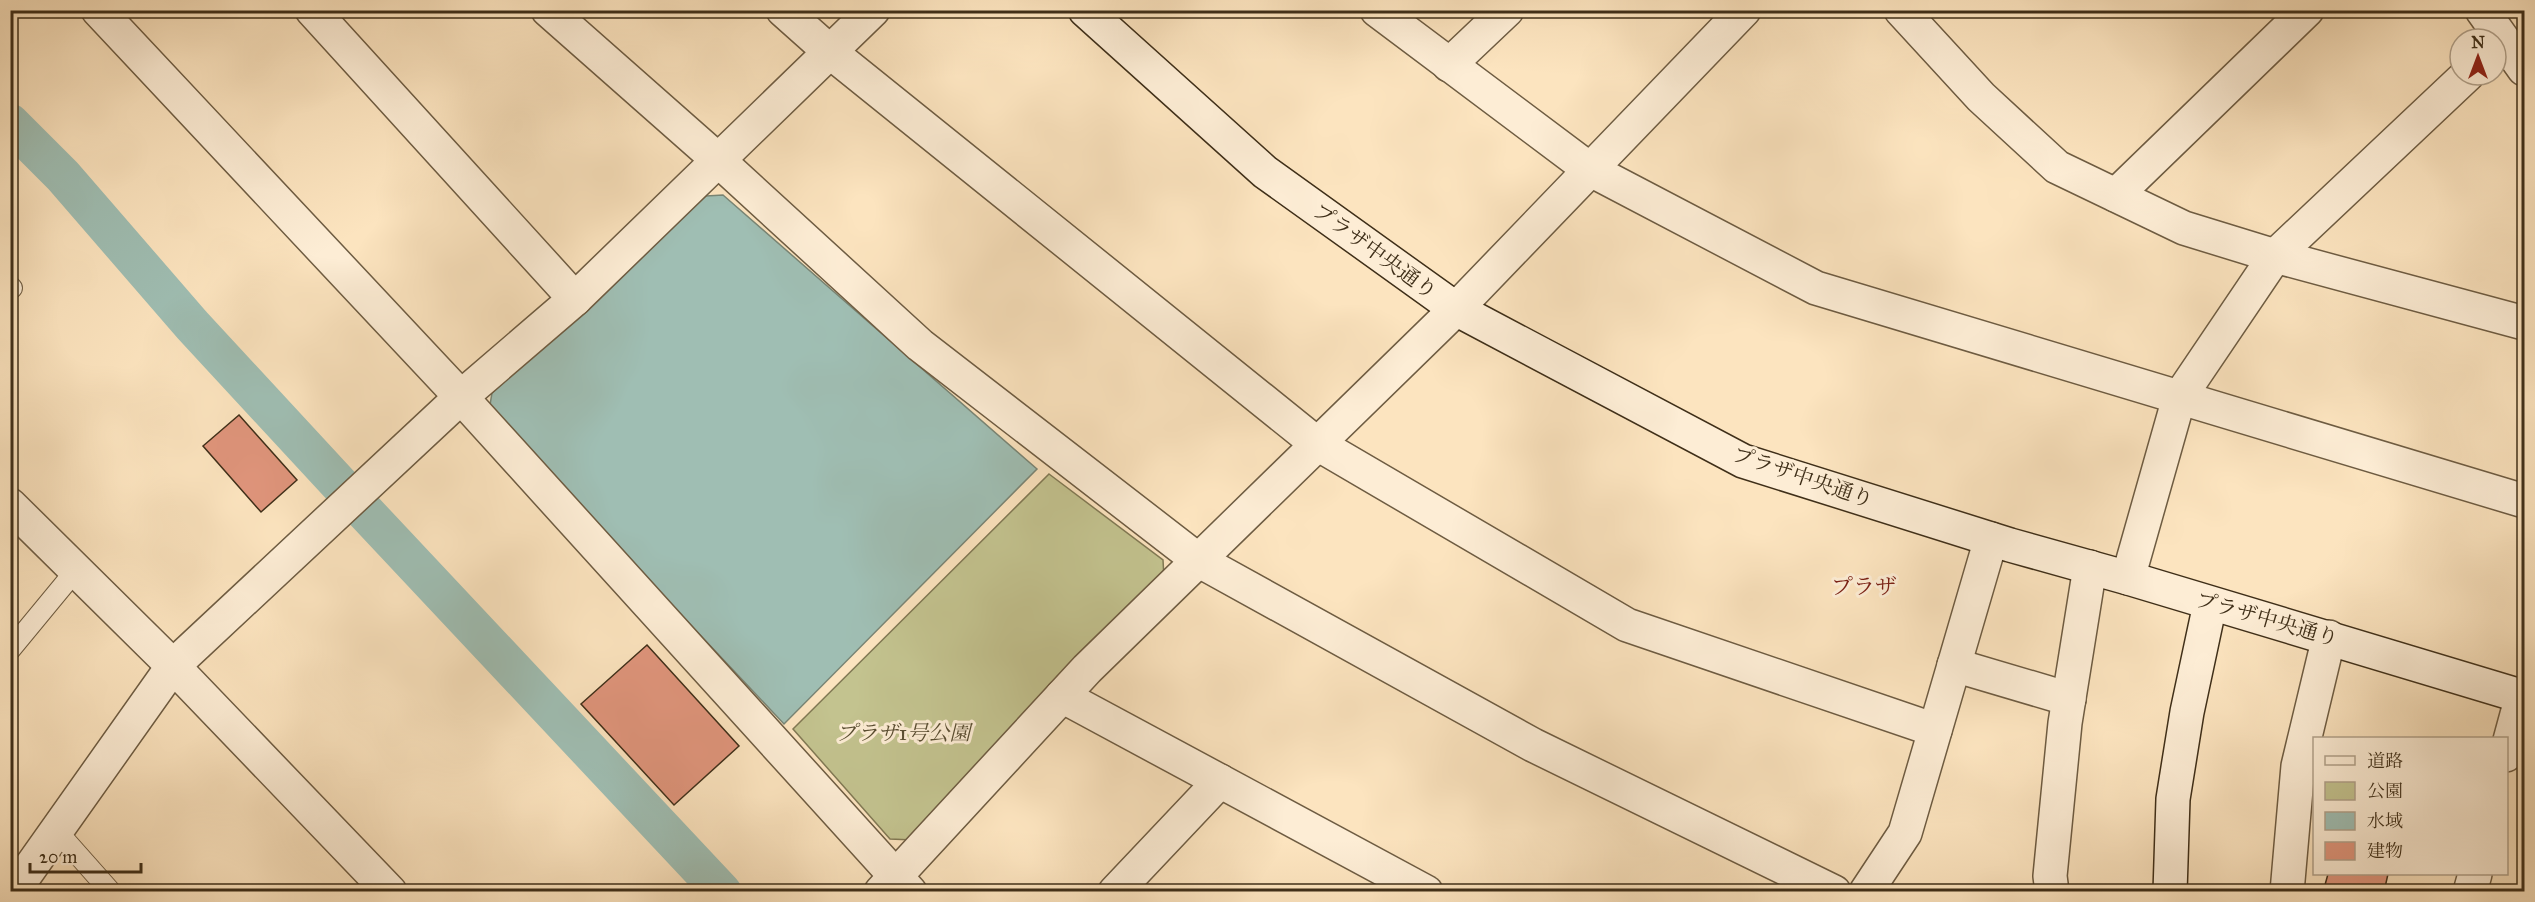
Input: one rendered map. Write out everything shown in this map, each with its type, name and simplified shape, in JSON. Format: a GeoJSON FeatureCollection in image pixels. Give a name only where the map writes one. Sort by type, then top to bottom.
{"type":"FeatureCollection","features":[{"type":"Feature","properties":{"kind":"street"},"geometry":{"type":"LineString","coordinates":[[98,10],[461,397],[895,887],[1062,696],[1316,443],[1455,309],[1744,10]]}},
{"type":"Feature","properties":{"kind":"street"},"geometry":{"type":"LineString","coordinates":[[312,10],[575,299]]}},
{"type":"Feature","properties":{"kind":"street"},"geometry":{"type":"LineString","coordinates":[[548,10],[718,160],[920,345],[1198,560],[1533,745],[1834,891]]}},
{"type":"Feature","properties":{"kind":"street"},"geometry":{"type":"LineString","coordinates":[[783,10],[829,51],[1316,443],[1627,625],[1935,730]]}},
{"type":"Feature","properties":{"kind":"street"},"geometry":{"type":"LineString","coordinates":[[13,891],[173,666],[461,397],[575,299],[873,10]]}},
{"type":"Feature","properties":{"kind":"street","name":"プラザ中央通り"},"geometry":{"type":"LineString","coordinates":[[1085,10],[1265,172],[1455,309],[1743,460],[1991,539],[2329,637],[2523,697]]}},
{"type":"Feature","properties":{"kind":"street"},"geometry":{"type":"LineString","coordinates":[[1377,10],[1590,169],[1816,288],[2524,501]]}},
{"type":"Feature","properties":{"kind":"street"},"geometry":{"type":"LineString","coordinates":[[1449,64],[1507,10]]}},
{"type":"Feature","properties":{"kind":"street"},"geometry":{"type":"LineString","coordinates":[[1901,10],[1981,97],[2057,167],[2184,228],[2275,256],[2524,323]]}},
{"type":"Feature","properties":{"kind":"street"},"geometry":{"type":"LineString","coordinates":[[2116,195],[2307,10]]}},
{"type":"Feature","properties":{"kind":"street"},"geometry":{"type":"LineString","coordinates":[[2482,10],[2490,27]]}},
{"type":"Feature","properties":{"kind":"street"},"geometry":{"type":"LineString","coordinates":[[2508,53],[2524,69]]}},
{"type":"Feature","properties":{"kind":"street"},"geometry":{"type":"LineString","coordinates":[[2128,578],[2179,398],[2275,256],[2454,87]]}},
{"type":"Feature","properties":{"kind":"street"},"geometry":{"type":"LineString","coordinates":[[10,505],[173,666],[390,891]]}},
{"type":"Feature","properties":{"kind":"street"},"geometry":{"type":"LineString","coordinates":[[1866,891],[1905,833],[1991,539]]}},
{"type":"Feature","properties":{"kind":"street"},"geometry":{"type":"LineString","coordinates":[[2052,891],[2051,864],[2069,699],[2090,567]]}},
{"type":"Feature","properties":{"kind":"street"},"geometry":{"type":"LineString","coordinates":[[2170,891],[2173,799],[2187,712],[2210,604]]}},
{"type":"Feature","properties":{"kind":"street"},"geometry":{"type":"LineString","coordinates":[[2287,891],[2298,766],[2329,637]]}},
{"type":"Feature","properties":{"kind":"street"},"geometry":{"type":"LineString","coordinates":[[1954,665],[2069,699]]}},
{"type":"Feature","properties":{"kind":"street"},"geometry":{"type":"LineString","coordinates":[[1062,696],[1426,891]]}},
{"type":"Feature","properties":{"kind":"street"},"geometry":{"type":"LineString","coordinates":[[2508,748],[2523,697]]}},
{"type":"Feature","properties":{"kind":"street"},"geometry":{"type":"LineString","coordinates":[[1116,891],[1220,781]]}},
{"type":"Feature","properties":{"kind":"street"},"geometry":{"type":"LineString","coordinates":[[2470,891],[2474,875]]}},
{"type":"Feature","properties":{"kind":"lane"},"geometry":{"type":"LineString","coordinates":[[10,650],[76,570]]}},
{"type":"Feature","properties":{"kind":"lane"},"geometry":{"type":"LineString","coordinates":[[57,830],[111,891]]}},
{"type":"Feature","properties":{"kind":"green space","name":"プラザ1号公園"},"geometry":{"type":"Polygon","coordinates":[[[1049,474],[1163,560],[1164,579],[913,840],[890,839],[793,729],[1049,474]]]}},
{"type":"Feature","properties":{"kind":"water"},"geometry":{"type":"Polygon","coordinates":[[[723,195],[1037,469],[784,724],[489,411],[492,393],[706,196],[723,195]]]}},
{"type":"Feature","properties":{"kind":"building"},"geometry":{"type":"Polygon","coordinates":[[[239,415],[297,480],[261,512],[203,446],[239,415]]]}},
{"type":"Feature","properties":{"kind":"building"},"geometry":{"type":"Polygon","coordinates":[[[647,645],[739,746],[674,805],[581,704],[647,645]]]}},
{"type":"Feature","properties":{"kind":"building"},"geometry":{"type":"Polygon","coordinates":[[[2328,875],[2388,875],[2384,892],[2323,892],[2328,875]]]}},
{"type":"Feature","properties":{"kind":"waterway"},"geometry":{"type":"LineString","coordinates":[[10,123],[63,176],[192,325],[353,499],[722,892]]}},
{"type":"Feature","properties":{"kind":"district","name":"プラザ"},"geometry":{"type":"Point","coordinates":[1864,586]}}]}
